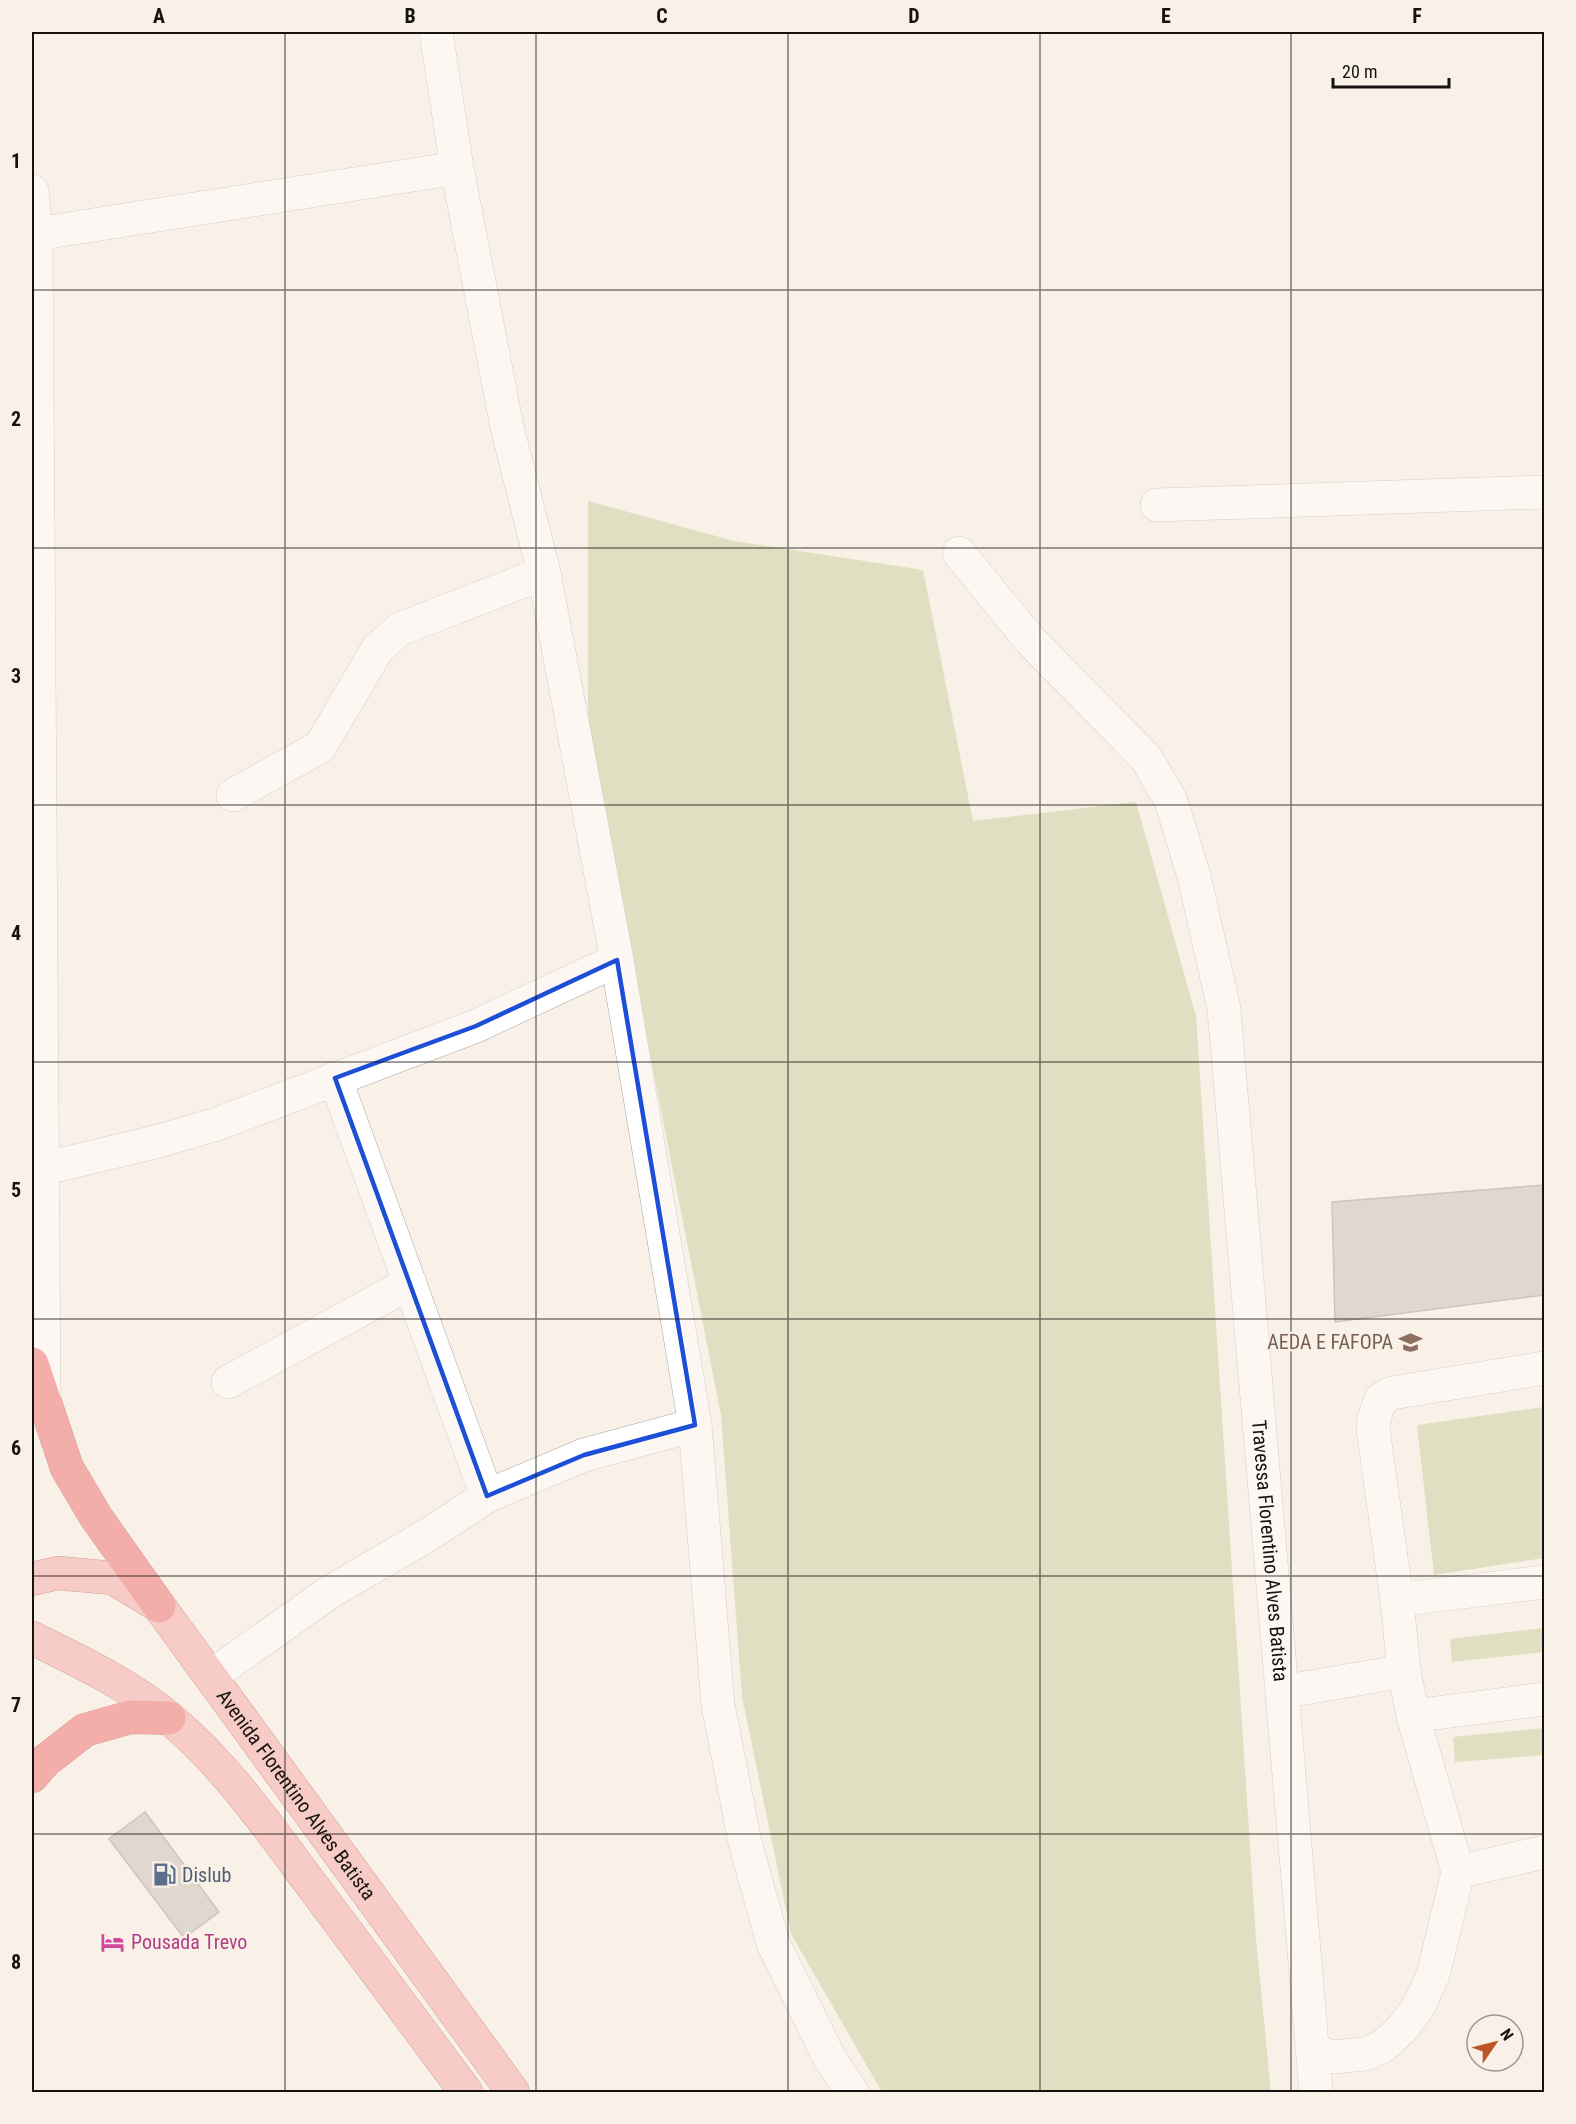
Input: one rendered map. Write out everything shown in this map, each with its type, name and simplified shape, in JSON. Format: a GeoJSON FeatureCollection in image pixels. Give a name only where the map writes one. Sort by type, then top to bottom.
{"type":"FeatureCollection","features":[{"type":"Feature","properties":{"kind":"highway"},"geometry":{"type":"LineString","coordinates":[[32,1364],[67,1468],[96,1517],[159,1606]]}},
{"type":"Feature","properties":{"kind":"highway"},"geometry":{"type":"LineString","coordinates":[[32,1776],[45,1761],[85,1730],[131,1716],[169,1718]]}},
{"type":"Feature","properties":{"kind":"main road","name":"Avenida Florentino Alves Batista"},"geometry":{"type":"LineString","coordinates":[[32,1579],[58,1573],[113,1578],[159,1606],[513,2092]]}},
{"type":"Feature","properties":{"kind":"main road","name":"Avenida Florentino Alves Batista"},"geometry":{"type":"LineString","coordinates":[[32,1638],[115,1681],[169,1718],[217,1764],[259,1812],[466,2092]]}},
{"type":"Feature","properties":{"kind":"main road"},"geometry":{"type":"LineString","coordinates":[[259,1812],[293,1790]]}},
{"type":"Feature","properties":{"kind":"street"},"geometry":{"type":"LineString","coordinates":[[436,32],[457,168],[507,428],[543,573],[617,960],[695,1425],[718,1705],[745,1842],[773,1943],[829,2057],[852,2092]]}},
{"type":"Feature","properties":{"kind":"street"},"geometry":{"type":"LineString","coordinates":[[36,234],[457,168]]}},
{"type":"Feature","properties":{"kind":"street"},"geometry":{"type":"LineString","coordinates":[[32,191],[36,234],[45,1404]]}},
{"type":"Feature","properties":{"kind":"street"},"geometry":{"type":"LineString","coordinates":[[1157,505],[1545,492]]}},
{"type":"Feature","properties":{"kind":"street","name":"Travessa Florentino Alves Batista"},"geometry":{"type":"LineString","coordinates":[[959,553],[1030,640],[1146,758],[1171,801],[1194,876],[1224,1009],[1316,2092]]}},
{"type":"Feature","properties":{"kind":"street"},"geometry":{"type":"LineString","coordinates":[[233,795],[320,747],[378,648],[400,629],[543,573]]}},
{"type":"Feature","properties":{"kind":"street"},"geometry":{"type":"LineString","coordinates":[[42,1169],[159,1141],[217,1124],[476,1026],[617,960]]}},
{"type":"Feature","properties":{"kind":"street"},"geometry":{"type":"LineString","coordinates":[[335,1078],[487,1496]]}},
{"type":"Feature","properties":{"kind":"street"},"geometry":{"type":"LineString","coordinates":[[228,1382],[410,1283]]}},
{"type":"Feature","properties":{"kind":"street"},"geometry":{"type":"LineString","coordinates":[[1313,2052],[1334,2057],[1364,2054],[1382,2047],[1401,2030],[1419,2006],[1433,1975],[1458,1872],[1413,1716],[1404,1671],[1397,1600],[1373,1428],[1374,1418],[1381,1399],[1392,1393],[1545,1368]]}},
{"type":"Feature","properties":{"kind":"street"},"geometry":{"type":"LineString","coordinates":[[211,1676],[330,1592],[431,1533],[487,1496],[584,1455],[695,1425]]}},
{"type":"Feature","properties":{"kind":"street"},"geometry":{"type":"LineString","coordinates":[[1397,1600],[1545,1582]]}},
{"type":"Feature","properties":{"kind":"street"},"geometry":{"type":"LineString","coordinates":[[1282,1692],[1404,1671]]}},
{"type":"Feature","properties":{"kind":"street"},"geometry":{"type":"LineString","coordinates":[[1413,1716],[1545,1699]]}},
{"type":"Feature","properties":{"kind":"street"},"geometry":{"type":"LineString","coordinates":[[1458,1872],[1545,1852]]}},
{"type":"Feature","properties":{"kind":"highlighted area"},"geometry":{"type":"Polygon","coordinates":[[[617,960],[695,1425],[584,1455],[487,1496],[335,1078],[476,1026],[617,960]]]}},
{"type":"Feature","properties":{"kind":"green space"},"geometry":{"type":"Polygon","coordinates":[[[588,501],[734,541],[923,570],[973,821],[1136,802],[1196,1016],[1256,1939],[1271,2092],[882,2092],[791,1934],[742,1696],[721,1415],[588,739],[588,501]]]}},
{"type":"Feature","properties":{"kind":"green space"},"geometry":{"type":"Polygon","coordinates":[[[1544,1407],[1544,1558],[1434,1575],[1417,1425],[1544,1407]]]}},
{"type":"Feature","properties":{"kind":"green space"},"geometry":{"type":"Polygon","coordinates":[[[1544,1628],[1544,1652],[1452,1662],[1450,1639],[1544,1628]]]}},
{"type":"Feature","properties":{"kind":"green space"},"geometry":{"type":"Polygon","coordinates":[[[1544,1728],[1544,1755],[1455,1762],[1453,1737],[1544,1728]]]}},
{"type":"Feature","properties":{"kind":"building"},"geometry":{"type":"Polygon","coordinates":[[[1544,1185],[1544,1295],[1335,1322],[1332,1202],[1544,1185]]]}},
{"type":"Feature","properties":{"kind":"building","name":"Dislub"},"geometry":{"type":"Polygon","coordinates":[[[145,1812],[219,1912],[184,1938],[109,1839],[145,1812]]]}},
{"type":"Feature","properties":{"kind":"place","name":"AEDA E FAFOPA"},"geometry":{"type":"Point","coordinates":[1411,1342]}},
{"type":"Feature","properties":{"kind":"place","name":"Dislub"},"geometry":{"type":"Point","coordinates":[164,1875]}},
{"type":"Feature","properties":{"kind":"place","name":"Pousada Trevo"},"geometry":{"type":"Point","coordinates":[113,1942]}}]}
